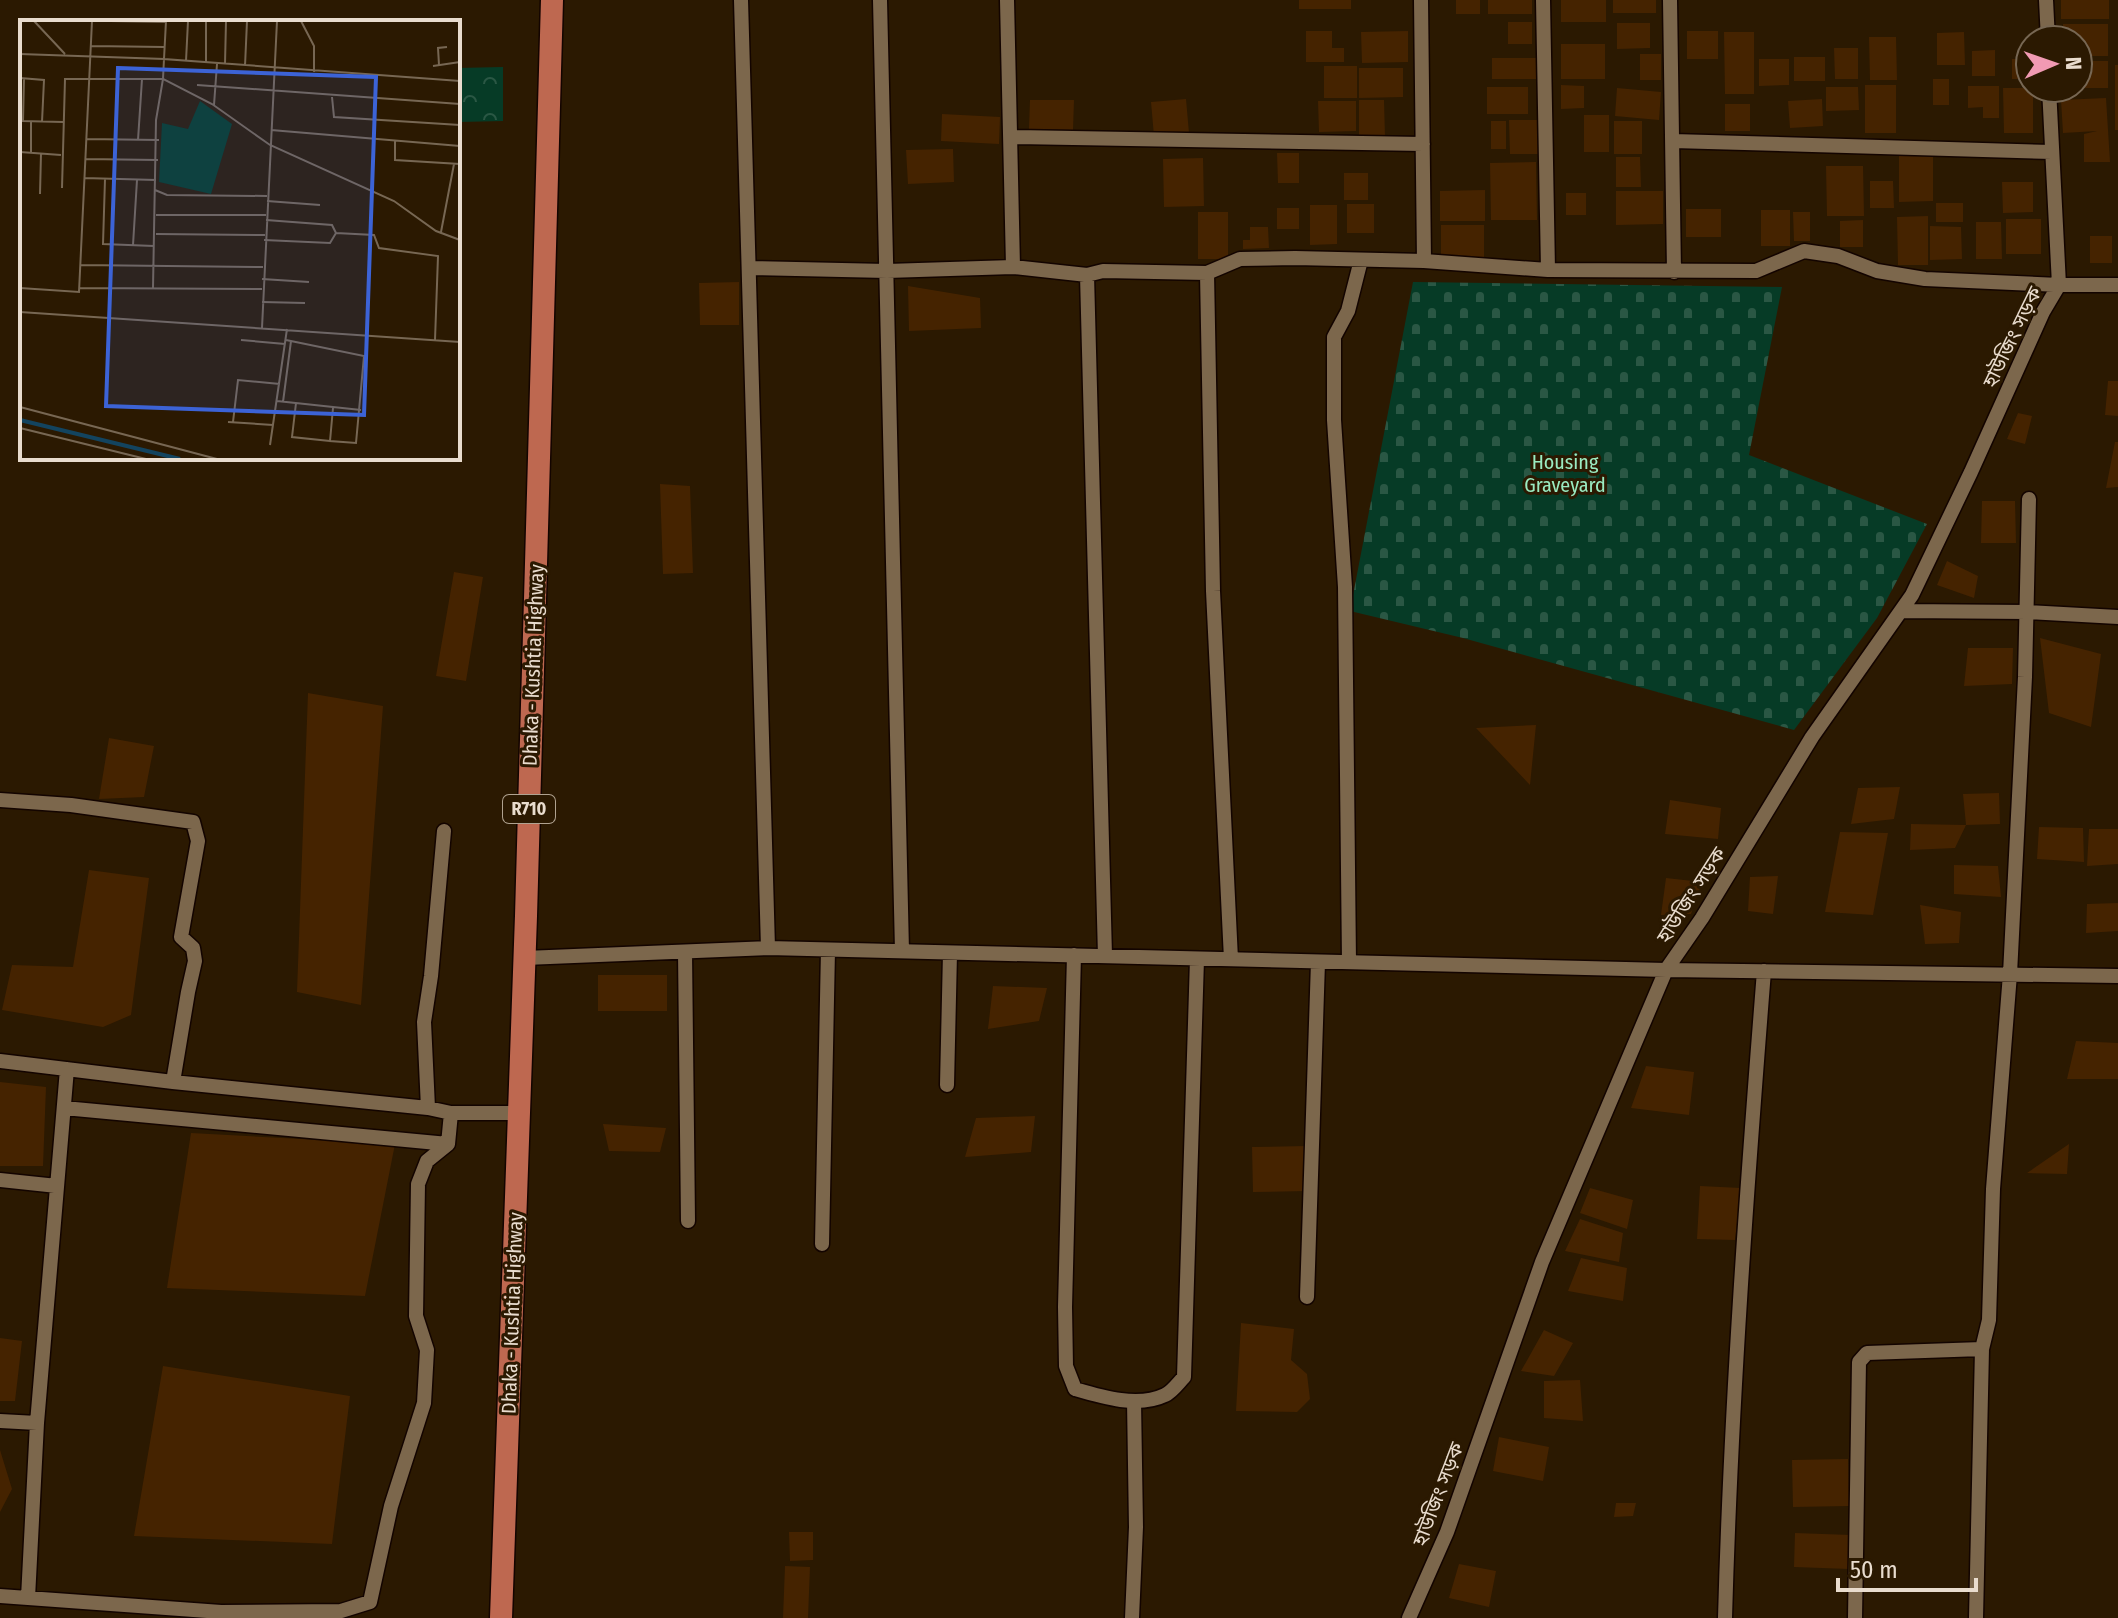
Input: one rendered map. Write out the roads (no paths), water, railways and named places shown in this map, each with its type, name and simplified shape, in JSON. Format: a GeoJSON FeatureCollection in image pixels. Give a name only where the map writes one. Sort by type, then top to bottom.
{"type":"FeatureCollection","features":[{"type":"Feature","properties":{"kind":"main road","name":"Dhaka - Kushtia Highway"},"geometry":{"type":"LineString","coordinates":[[501,1618],[525,958],[552,0]]}},
{"type":"Feature","properties":{"kind":"street"},"geometry":{"type":"LineString","coordinates":[[741,0],[768,948]]}},
{"type":"Feature","properties":{"kind":"street"},"geometry":{"type":"LineString","coordinates":[[880,0],[902,951]]}},
{"type":"Feature","properties":{"kind":"street"},"geometry":{"type":"LineString","coordinates":[[1007,0],[1013,267]]}},
{"type":"Feature","properties":{"kind":"street"},"geometry":{"type":"LineString","coordinates":[[1421,0],[1424,261]]}},
{"type":"Feature","properties":{"kind":"street"},"geometry":{"type":"LineString","coordinates":[[1543,0],[1548,270]]}},
{"type":"Feature","properties":{"kind":"street"},"geometry":{"type":"LineString","coordinates":[[1670,0],[1674,272]]}},
{"type":"Feature","properties":{"kind":"street"},"geometry":{"type":"LineString","coordinates":[[2046,0],[2047,24]]}},
{"type":"Feature","properties":{"kind":"street"},"geometry":{"type":"LineString","coordinates":[[749,268],[887,271],[1013,267],[1087,275],[1103,271],[1207,273],[1240,259],[1295,258],[1424,261],[1548,270],[1756,271],[1804,251],[1838,256],[1877,271],[1925,279],[2059,285],[2050,104]]}},
{"type":"Feature","properties":{"kind":"street"},"geometry":{"type":"LineString","coordinates":[[1012,137],[1423,144]]}},
{"type":"Feature","properties":{"kind":"street"},"geometry":{"type":"LineString","coordinates":[[1673,141],[2052,152]]}},
{"type":"Feature","properties":{"kind":"street"},"geometry":{"type":"LineString","coordinates":[[1349,962],[1345,587],[1334,420],[1334,337],[1348,311],[1361,260]]}},
{"type":"Feature","properties":{"kind":"street"},"geometry":{"type":"LineString","coordinates":[[1207,273],[1213,591],[1231,959]]}},
{"type":"Feature","properties":{"kind":"street"},"geometry":{"type":"LineString","coordinates":[[1087,275],[1105,956]]}},
{"type":"Feature","properties":{"kind":"street","name":"হাউজিং সড়ক"},"geometry":{"type":"LineString","coordinates":[[1409,1618],[1447,1532],[1542,1262],[1666,970],[1702,918],[1812,737],[1912,595],[2043,312],[2059,285],[2118,285]]}},
{"type":"Feature","properties":{"kind":"street"},"geometry":{"type":"LineString","coordinates":[[1976,1618],[1982,1349],[1989,1320],[1993,1189],[2010,974],[2027,612],[2029,499]]}},
{"type":"Feature","properties":{"kind":"street"},"geometry":{"type":"LineString","coordinates":[[1901,611],[2027,612],[2118,617]]}},
{"type":"Feature","properties":{"kind":"street"},"geometry":{"type":"LineString","coordinates":[[0,800],[71,805],[193,822],[198,841],[181,937],[193,948],[195,961],[173,1082]]}},
{"type":"Feature","properties":{"kind":"street"},"geometry":{"type":"LineString","coordinates":[[428,1108],[424,1022],[444,831]]}},
{"type":"Feature","properties":{"kind":"street"},"geometry":{"type":"LineString","coordinates":[[525,958],[768,948],[1666,970],[2118,976]]}},
{"type":"Feature","properties":{"kind":"street"},"geometry":{"type":"LineString","coordinates":[[822,1244],[828,950]]}},
{"type":"Feature","properties":{"kind":"street"},"geometry":{"type":"LineString","coordinates":[[685,952],[688,1221]]}},
{"type":"Feature","properties":{"kind":"street"},"geometry":{"type":"LineString","coordinates":[[947,1085],[950,953]]}},
{"type":"Feature","properties":{"kind":"street"},"geometry":{"type":"LineString","coordinates":[[1074,955],[1066,1366],[1075,1389],[1134,1401],[1167,1395],[1184,1377],[1197,959]]}},
{"type":"Feature","properties":{"kind":"street"},"geometry":{"type":"LineString","coordinates":[[1307,1297],[1318,962]]}},
{"type":"Feature","properties":{"kind":"street"},"geometry":{"type":"LineString","coordinates":[[1725,1618],[1745,1224],[1764,971]]}},
{"type":"Feature","properties":{"kind":"street"},"geometry":{"type":"LineString","coordinates":[[0,1061],[451,1113],[519,1113]]}},
{"type":"Feature","properties":{"kind":"street"},"geometry":{"type":"LineString","coordinates":[[28,1598],[37,1423],[67,1069]]}},
{"type":"Feature","properties":{"kind":"street"},"geometry":{"type":"LineString","coordinates":[[64,1108],[448,1144]]}},
{"type":"Feature","properties":{"kind":"street"},"geometry":{"type":"LineString","coordinates":[[0,1596],[221,1612],[341,1611],[370,1602],[391,1506],[424,1403],[427,1350],[416,1316],[418,1184],[427,1161],[448,1144],[451,1113]]}},
{"type":"Feature","properties":{"kind":"street"},"geometry":{"type":"LineString","coordinates":[[0,1180],[57,1186]]}},
{"type":"Feature","properties":{"kind":"street"},"geometry":{"type":"LineString","coordinates":[[1855,1618],[1859,1362],[1867,1353],[1982,1349]]}},
{"type":"Feature","properties":{"kind":"street"},"geometry":{"type":"LineString","coordinates":[[1132,1618],[1136,1527],[1134,1401]]}},
{"type":"Feature","properties":{"kind":"street"},"geometry":{"type":"LineString","coordinates":[[0,1421],[37,1423]]}},
{"type":"Feature","properties":{"kind":"park label","name":"Housing Graveyard"},"geometry":{"type":"Point","coordinates":[1565,474]}}]}
